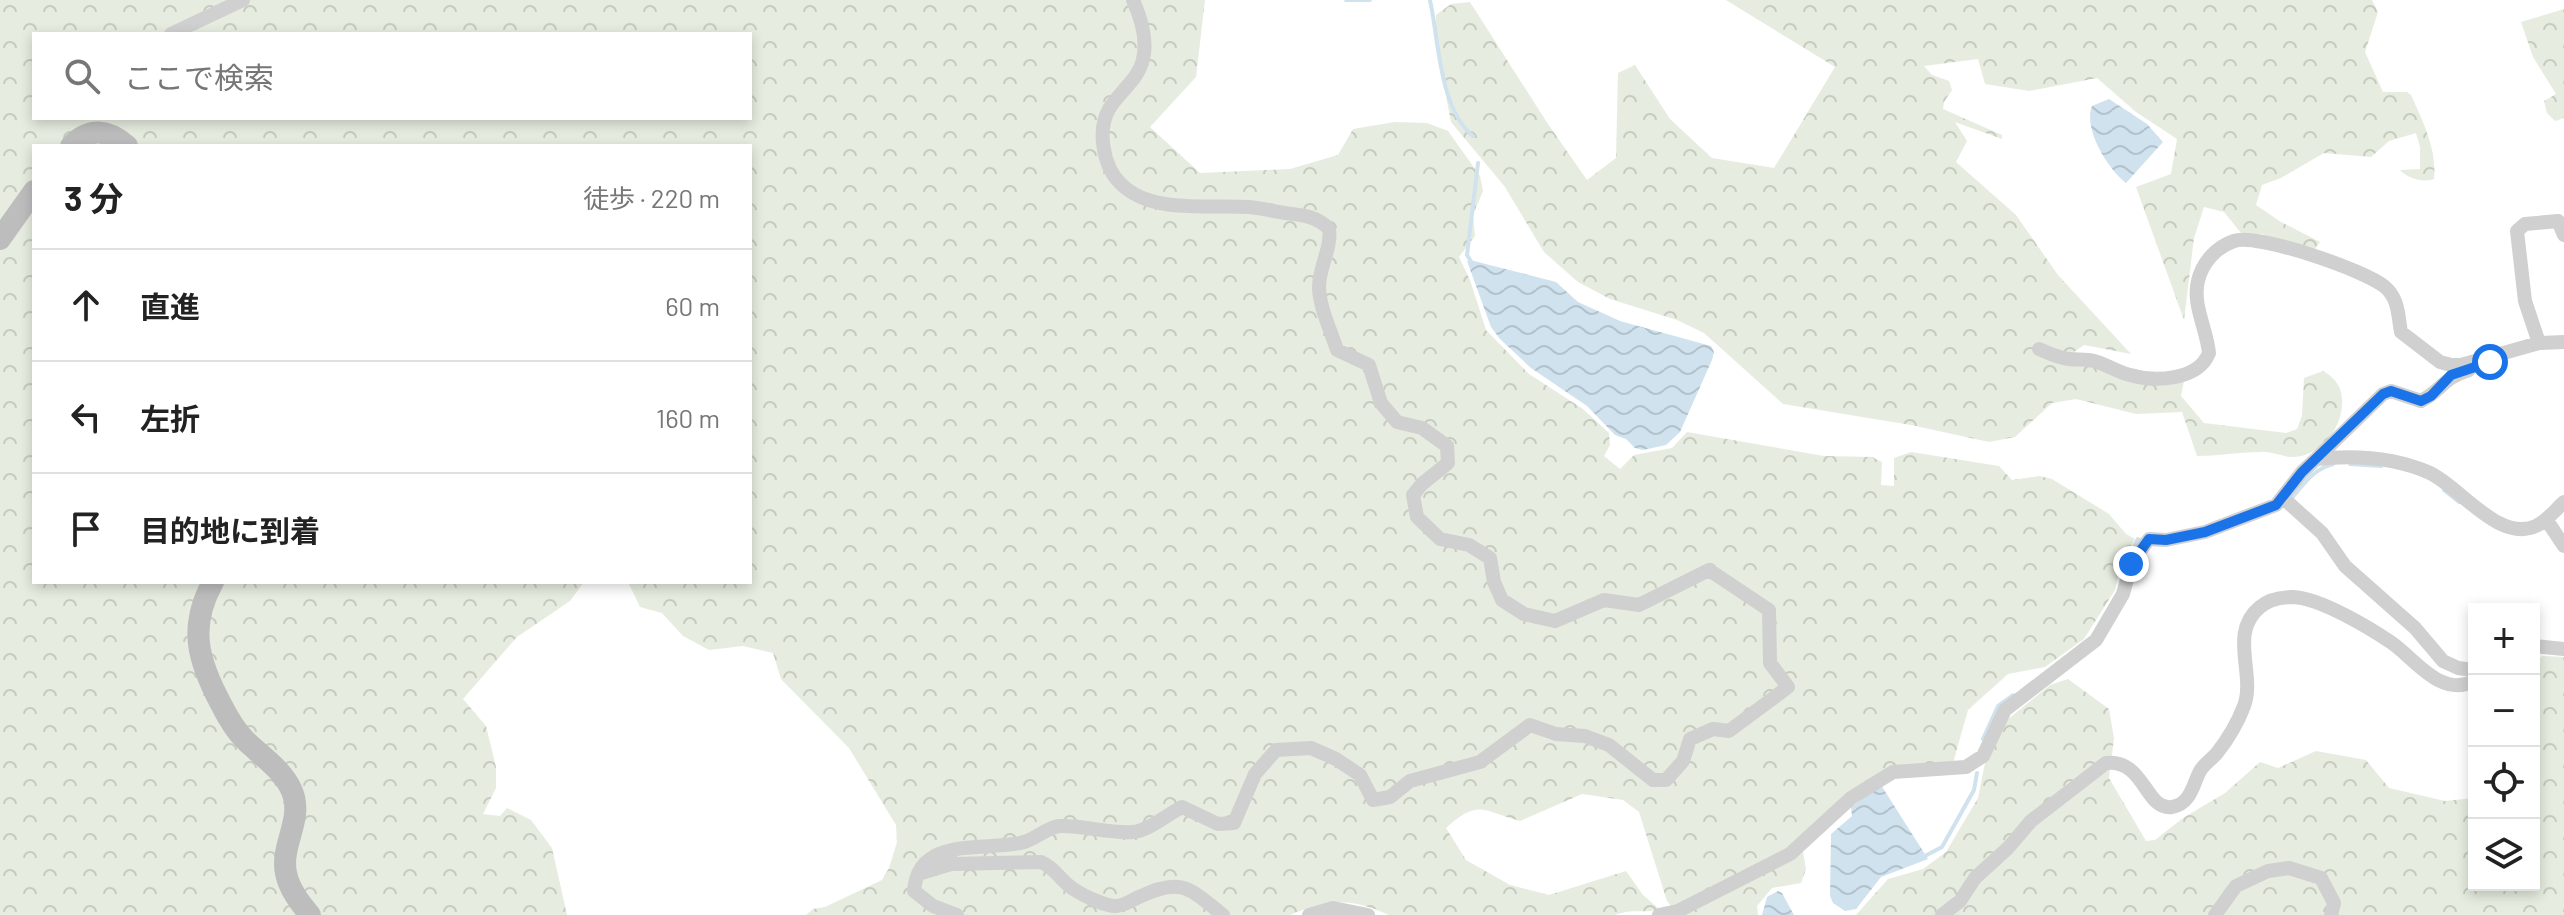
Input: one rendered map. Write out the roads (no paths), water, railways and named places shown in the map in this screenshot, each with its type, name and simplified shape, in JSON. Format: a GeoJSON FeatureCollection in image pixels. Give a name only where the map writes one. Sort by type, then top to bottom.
{"type":"FeatureCollection","features":[{"type":"Feature","properties":{"kind":"street"},"geometry":{"type":"LineString","coordinates":[[175,32],[243,0]]}},
{"type":"Feature","properties":{"kind":"street"},"geometry":{"type":"LineString","coordinates":[[957,915],[933,906],[914,891],[918,875],[932,857],[949,850],[1017,844],[1057,826],[1136,833],[1182,807],[1218,824],[1234,823],[1255,774],[1276,750],[1311,748],[1336,759],[1360,775],[1373,800],[1390,797],[1410,781],[1480,762],[1530,725],[1556,734],[1585,736],[1609,745],[1653,780],[1666,780],[1683,761],[1690,739],[1713,729],[1729,731],[1788,687],[1770,663],[1769,610],[1709,570],[1639,605],[1604,600],[1555,621],[1524,614],[1502,600],[1494,582],[1490,558],[1469,545],[1440,539],[1417,517],[1413,495],[1448,463],[1447,446],[1422,428],[1397,422],[1381,403],[1369,365],[1337,350],[1319,289],[1323,259],[1331,239],[1329,229],[1312,217],[1252,207],[1166,204],[1144,199],[1121,184],[1112,172],[1104,146],[1107,112],[1143,61],[1145,42],[1141,17],[1133,0]]}},
{"type":"Feature","properties":{"kind":"street"},"geometry":{"type":"LineString","coordinates":[[81,133],[110,133],[124,144]]}},
{"type":"Feature","properties":{"kind":"street"},"geometry":{"type":"LineString","coordinates":[[0,239],[32,194]]}},
{"type":"Feature","properties":{"kind":"street"},"geometry":{"type":"LineString","coordinates":[[2539,343],[2525,301],[2517,231],[2525,224],[2558,221],[2564,235]]}},
{"type":"Feature","properties":{"kind":"street"},"geometry":{"type":"LineString","coordinates":[[2039,349],[2065,359],[2093,361],[2147,378],[2181,376],[2194,371],[2209,353],[2196,289],[2198,277],[2211,255],[2235,240],[2263,240],[2316,257],[2385,287],[2396,302],[2401,332],[2440,362],[2461,365],[2539,343],[2564,342]]}},
{"type":"Feature","properties":{"kind":"street"},"geometry":{"type":"LineString","coordinates":[[1659,915],[1678,911],[1790,854],[1851,798],[1882,777],[1893,772],[1966,767],[1974,763],[1983,756],[2005,710],[2096,640],[2123,594],[2131,564],[2149,539],[2166,540],[2205,532],[2287,501],[2302,472],[2383,394],[2391,391],[2421,401],[2431,396],[2451,375],[2490,362],[2488,357]]}},
{"type":"Feature","properties":{"kind":"street"},"geometry":{"type":"LineString","coordinates":[[2316,459],[2372,458],[2404,463],[2434,475],[2492,519],[2506,525],[2530,528],[2548,521],[2564,502]]}},
{"type":"Feature","properties":{"kind":"street"},"geometry":{"type":"LineString","coordinates":[[2287,501],[2322,533],[2345,566],[2415,628],[2443,661],[2468,669]]}},
{"type":"Feature","properties":{"kind":"street"},"geometry":{"type":"LineString","coordinates":[[2548,521],[2564,546]]}},
{"type":"Feature","properties":{"kind":"street"},"geometry":{"type":"LineString","coordinates":[[212,584],[204,597],[197,637],[205,675],[243,738],[266,757],[291,789],[297,815],[285,871],[292,891],[310,915]]}},
{"type":"Feature","properties":{"kind":"street"},"geometry":{"type":"LineString","coordinates":[[1942,915],[1960,901],[1975,878],[2008,848],[2031,821],[2106,763],[2115,762],[2129,767],[2158,804],[2170,807],[2184,802],[2201,770],[2226,741],[2245,704],[2243,644],[2246,628],[2254,612],[2271,600],[2295,597],[2322,604],[2393,644],[2438,680],[2451,686],[2468,684]]}},
{"type":"Feature","properties":{"kind":"street"},"geometry":{"type":"LineString","coordinates":[[2540,647],[2564,649]]}},
{"type":"Feature","properties":{"kind":"street"},"geometry":{"type":"LineString","coordinates":[[918,875],[951,864],[1041,862],[1051,866],[1075,891],[1111,905],[1125,904],[1169,886],[1187,887],[1223,915]]}},
{"type":"Feature","properties":{"kind":"street"},"geometry":{"type":"LineString","coordinates":[[2215,915],[2236,886],[2268,871],[2289,868],[2321,878],[2334,903],[2331,915]]}},
{"type":"Feature","properties":{"kind":"street"},"geometry":{"type":"LineString","coordinates":[[1309,915],[1333,908],[1368,915]]}},
{"type":"Feature","properties":{"kind":"water"},"geometry":{"type":"Polygon","coordinates":[[[2109,99],[2147,124],[2163,142],[2126,183],[2105,159],[2091,126],[2092,106],[2109,99]]]}},
{"type":"Feature","properties":{"kind":"water"},"geometry":{"type":"Polygon","coordinates":[[[1467,261],[1556,282],[1578,302],[1620,321],[1711,346],[1714,352],[1712,360],[1680,432],[1666,445],[1643,450],[1635,448],[1626,439],[1615,435],[1587,406],[1531,368],[1491,327],[1467,261]]]}},
{"type":"Feature","properties":{"kind":"water"},"geometry":{"type":"Polygon","coordinates":[[[1881,785],[1928,859],[1881,877],[1856,909],[1845,911],[1833,903],[1830,896],[1831,834],[1852,816],[1851,807],[1881,785]]]}},
{"type":"Feature","properties":{"kind":"water"},"geometry":{"type":"Polygon","coordinates":[[[1778,891],[1794,915],[1762,915],[1767,897],[1778,891]]]}},
{"type":"Feature","properties":{"kind":"waterway"},"geometry":{"type":"LineString","coordinates":[[1346,0],[1370,0]]}},
{"type":"Feature","properties":{"kind":"waterway"},"geometry":{"type":"LineString","coordinates":[[1430,0],[1447,91],[1453,109],[1473,136]]}},
{"type":"Feature","properties":{"kind":"waterway"},"geometry":{"type":"LineString","coordinates":[[1472,263],[1467,255],[1478,163]]}},
{"type":"Feature","properties":{"kind":"waterway"},"geometry":{"type":"LineString","coordinates":[[2289,501],[2313,474],[2333,464]]}},
{"type":"Feature","properties":{"kind":"waterway"},"geometry":{"type":"LineString","coordinates":[[2350,464],[2381,466]]}},
{"type":"Feature","properties":{"kind":"waterway"},"geometry":{"type":"LineString","coordinates":[[2444,490],[2459,502]]}},
{"type":"Feature","properties":{"kind":"waterway"},"geometry":{"type":"LineString","coordinates":[[2130,555],[2138,539],[2143,541]]}},
{"type":"Feature","properties":{"kind":"waterway"},"geometry":{"type":"LineString","coordinates":[[1983,739],[1998,706],[2013,695]]}},
{"type":"Feature","properties":{"kind":"waterway"},"geometry":{"type":"LineString","coordinates":[[1923,857],[1942,847],[1974,790],[1977,773]]}}]}
